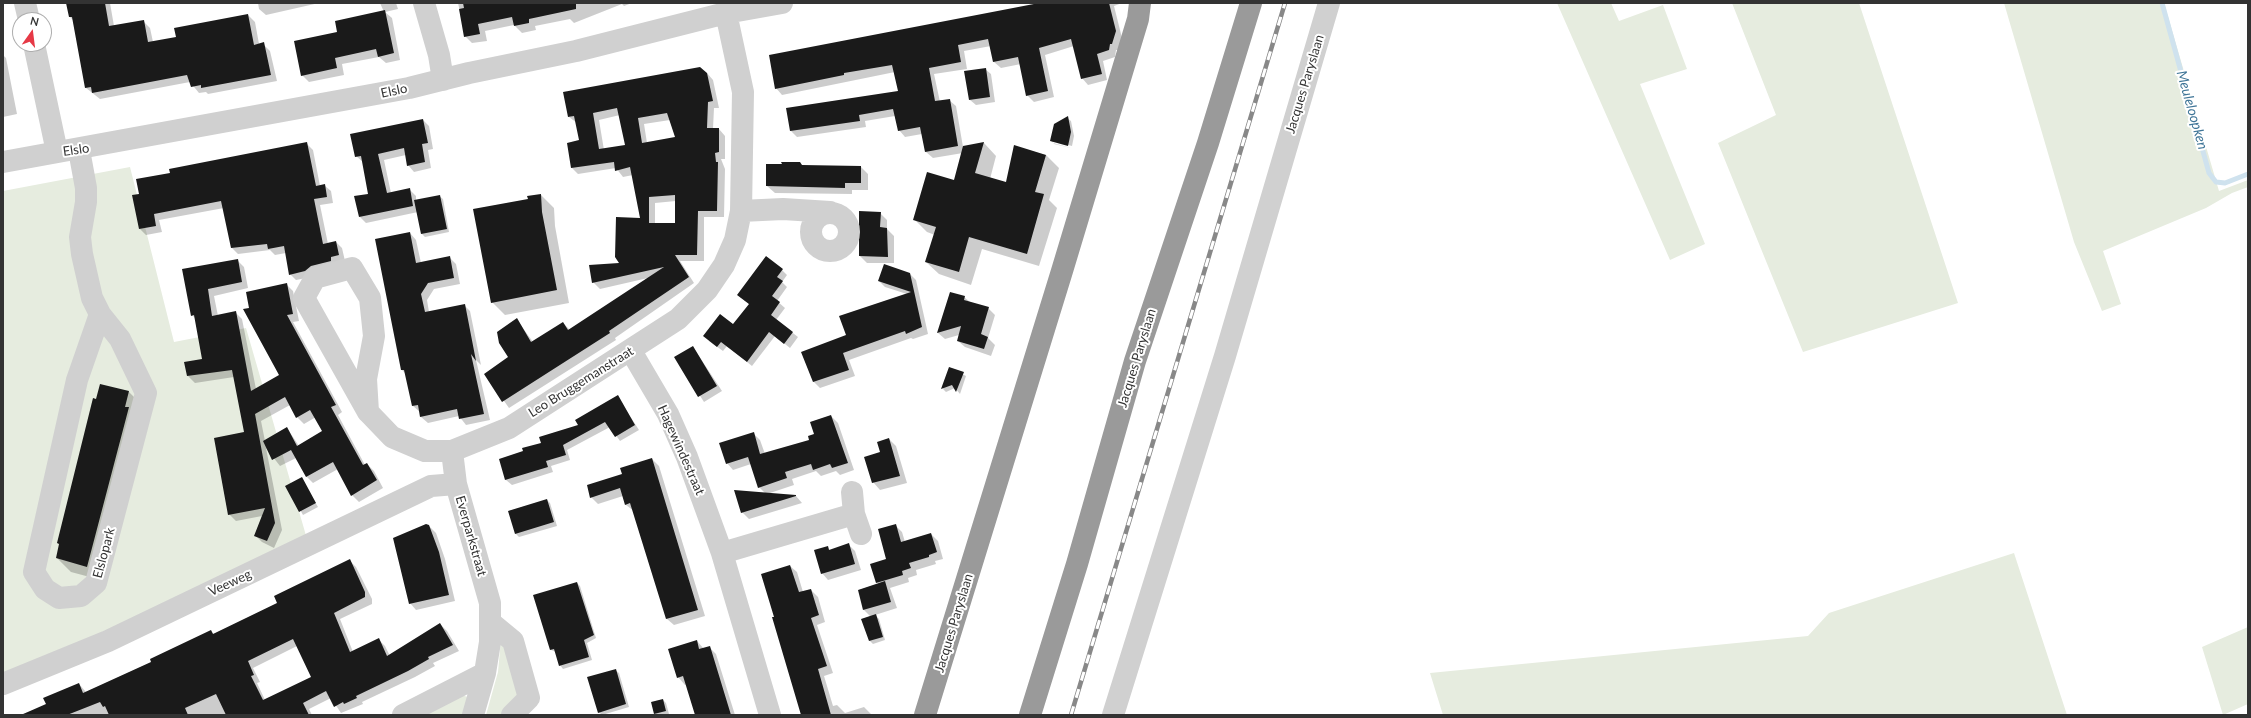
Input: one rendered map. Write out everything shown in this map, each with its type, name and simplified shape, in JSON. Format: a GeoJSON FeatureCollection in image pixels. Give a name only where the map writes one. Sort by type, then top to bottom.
{"type":"FeatureCollection","features":[{"type":"Feature","properties":{"kind":"highway","name":"Jacques Paryslaan"},"geometry":{"type":"LineString","coordinates":[[925,715],[1138,19],[1140,3]]}},
{"type":"Feature","properties":{"kind":"highway","name":"Jacques Paryslaan"},"geometry":{"type":"LineString","coordinates":[[1030,715],[1077,564],[1135,361],[1208,143],[1251,3]]}},
{"type":"Feature","properties":{"kind":"street"},"geometry":{"type":"LineString","coordinates":[[424,3],[439,55],[443,80]]}},
{"type":"Feature","properties":{"kind":"street","name":"Elslo"},"geometry":{"type":"LineString","coordinates":[[3,162],[57,152],[79,150],[322,105],[576,51],[726,14],[782,3]]}},
{"type":"Feature","properties":{"kind":"street","name":"Jacques Paryslaan"},"geometry":{"type":"LineString","coordinates":[[1113,715],[1225,356],[1329,3]]}},
{"type":"Feature","properties":{"kind":"street","name":"Leo Bruggemanstraat"},"geometry":{"type":"LineString","coordinates":[[368,412],[366,379],[374,336],[370,298],[352,268],[315,278],[304,298],[368,412],[392,437],[426,451],[452,451],[509,428],[631,351],[678,319],[707,290],[727,259],[735,240],[741,211],[743,92],[726,14]]}},
{"type":"Feature","properties":{"kind":"street"},"geometry":{"type":"LineString","coordinates":[[36,52],[57,152]]}},
{"type":"Feature","properties":{"kind":"street","name":"Elslopark"},"geometry":{"type":"LineString","coordinates":[[79,150],[86,188],[86,202],[80,236],[82,254],[92,298],[100,314],[120,339],[146,393],[96,583],[81,596],[59,598],[45,589],[34,572],[77,380],[100,314]]}},
{"type":"Feature","properties":{"kind":"street"},"geometry":{"type":"LineString","coordinates":[[741,211],[783,209],[830,212]]}},
{"type":"Feature","properties":{"kind":"street","name":"Hagewindestraat"},"geometry":{"type":"LineString","coordinates":[[631,351],[668,414],[687,456],[722,553],[770,715]]}},
{"type":"Feature","properties":{"kind":"street","name":"Everparkstraat"},"geometry":{"type":"LineString","coordinates":[[452,451],[456,484],[490,603],[490,642],[485,673],[473,715]]}},
{"type":"Feature","properties":{"kind":"street","name":"Veeweg"},"geometry":{"type":"LineString","coordinates":[[3,684],[108,641],[431,486],[456,484]]}},
{"type":"Feature","properties":{"kind":"street"},"geometry":{"type":"LineString","coordinates":[[852,492],[854,514],[861,534]]}},
{"type":"Feature","properties":{"kind":"street"},"geometry":{"type":"LineString","coordinates":[[722,553],[854,514]]}},
{"type":"Feature","properties":{"kind":"street"},"geometry":{"type":"LineString","coordinates":[[490,622],[513,641],[529,698],[512,715]]}},
{"type":"Feature","properties":{"kind":"street"},"geometry":{"type":"LineString","coordinates":[[403,715],[485,673]]}},
{"type":"Feature","properties":{"kind":"shaded area"},"geometry":{"type":"Polygon","coordinates":[[[1557,3],[1611,3],[1619,21],[1663,5],[1687,69],[1640,84],[1705,244],[1670,260],[1557,3]]]}},
{"type":"Feature","properties":{"kind":"shaded area"},"geometry":{"type":"Polygon","coordinates":[[[1732,3],[1859,3],[1958,303],[1803,352],[1718,143],[1776,115],[1732,3]]]}},
{"type":"Feature","properties":{"kind":"shaded area"},"geometry":{"type":"Polygon","coordinates":[[[2004,3],[2164,3],[2219,191],[2248,180],[2248,187],[2232,193],[2206,208],[2103,251],[2121,304],[2102,311],[2074,242],[2004,3]]]}},
{"type":"Feature","properties":{"kind":"shaded area"},"geometry":{"type":"Polygon","coordinates":[[[130,167],[174,342],[246,328],[307,539],[3,677],[3,191],[130,167]]]}},
{"type":"Feature","properties":{"kind":"shaded area"},"geometry":{"type":"Polygon","coordinates":[[[2014,553],[2067,715],[1443,715],[1430,673],[1808,636],[1829,613],[2014,553]]]}},
{"type":"Feature","properties":{"kind":"shaded area"},"geometry":{"type":"Polygon","coordinates":[[[2248,627],[2248,704],[2223,715],[2202,647],[2248,627]]]}},
{"type":"Feature","properties":{"kind":"shaded area"},"geometry":{"type":"Polygon","coordinates":[[[501,639],[521,692],[500,715],[486,715],[498,672],[501,639]]]}},
{"type":"Feature","properties":{"kind":"shaded area"},"geometry":{"type":"Polygon","coordinates":[[[461,695],[468,697],[465,715],[420,715],[461,695]]]}},
{"type":"Feature","properties":{"kind":"building"},"geometry":{"type":"Polygon","coordinates":[[[66,3],[105,3],[109,26],[144,20],[148,42],[176,37],[174,28],[248,14],[254,45],[264,42],[271,75],[201,88],[201,85],[191,87],[187,75],[92,93],[91,87],[85,88],[72,17],[69,17],[66,3]]]}},
{"type":"Feature","properties":{"kind":"building"},"geometry":{"type":"Polygon","coordinates":[[[463,3],[576,3],[576,9],[529,19],[529,23],[514,26],[512,17],[478,24],[480,34],[464,37],[459,9],[464,8],[463,3]]]}},
{"type":"Feature","properties":{"kind":"building"},"geometry":{"type":"Polygon","coordinates":[[[1039,3],[1109,3],[1116,31],[1109,50],[1097,54],[1102,74],[1081,79],[1071,39],[1039,48],[1048,91],[1026,96],[1018,57],[993,62],[988,39],[958,45],[961,62],[929,68],[935,101],[950,99],[958,146],[925,152],[920,127],[898,131],[893,109],[859,115],[860,121],[790,131],[786,108],[898,91],[892,65],[844,73],[844,75],[775,89],[769,55],[1039,3]]]}},
{"type":"Feature","properties":{"kind":"building"},"geometry":{"type":"Polygon","coordinates":[[[385,10],[394,53],[378,57],[376,49],[335,58],[337,68],[301,76],[294,41],[337,32],[335,21],[385,10]]]}},
{"type":"Feature","properties":{"kind":"building"},"geometry":{"type":"Polygon","coordinates":[[[700,67],[707,73],[713,101],[708,102],[707,128],[719,128],[719,152],[715,153],[716,162],[718,162],[717,211],[698,211],[697,255],[675,255],[689,277],[609,331],[610,333],[502,402],[484,374],[508,357],[499,343],[497,332],[517,318],[531,342],[563,322],[568,330],[664,267],[592,283],[589,265],[619,263],[615,257],[616,217],[640,218],[630,167],[615,171],[614,162],[571,168],[567,143],[579,140],[574,116],[568,117],[563,92],[700,67]],[[617,108],[593,113],[599,149],[625,145],[617,108]],[[667,113],[638,118],[642,143],[675,137],[667,113]],[[675,195],[649,197],[649,223],[675,223],[675,195]]]}},
{"type":"Feature","properties":{"kind":"building"},"geometry":{"type":"Polygon","coordinates":[[[986,68],[990,97],[969,100],[964,71],[986,68]]]}},
{"type":"Feature","properties":{"kind":"building"},"geometry":{"type":"Polygon","coordinates":[[[1068,116],[1071,132],[1068,146],[1050,141],[1054,124],[1068,116]]]}},
{"type":"Feature","properties":{"kind":"building"},"geometry":{"type":"Polygon","coordinates":[[[423,119],[428,143],[422,144],[425,162],[407,166],[404,148],[378,154],[387,193],[410,188],[413,206],[359,217],[354,196],[368,194],[361,156],[355,157],[350,134],[423,119]]]}},
{"type":"Feature","properties":{"kind":"building"},"geometry":{"type":"Polygon","coordinates":[[[307,142],[316,186],[325,184],[327,197],[314,199],[323,244],[336,241],[339,255],[331,257],[331,261],[311,266],[305,271],[289,275],[284,246],[268,249],[267,244],[231,248],[221,201],[154,214],[156,226],[139,229],[132,195],[139,194],[136,179],[170,173],[169,169],[307,142]]]}},
{"type":"Feature","properties":{"kind":"building"},"geometry":{"type":"Polygon","coordinates":[[[984,142],[975,173],[1006,182],[1014,145],[1046,155],[1035,192],[1044,194],[1027,254],[969,237],[959,272],[925,262],[936,227],[913,220],[927,172],[954,180],[963,146],[984,142]]]}},
{"type":"Feature","properties":{"kind":"building"},"geometry":{"type":"Polygon","coordinates":[[[781,162],[800,162],[802,165],[861,166],[861,183],[845,183],[845,188],[766,186],[766,164],[782,164],[781,162]]]}},
{"type":"Feature","properties":{"kind":"building"},"geometry":{"type":"Polygon","coordinates":[[[541,194],[542,212],[557,290],[491,303],[473,209],[528,199],[527,196],[541,194]]]}},
{"type":"Feature","properties":{"kind":"building"},"geometry":{"type":"Polygon","coordinates":[[[440,195],[447,229],[421,234],[414,200],[440,195]]]}},
{"type":"Feature","properties":{"kind":"building"},"geometry":{"type":"Polygon","coordinates":[[[859,211],[881,212],[880,227],[887,228],[888,257],[859,256],[859,211]]]}},
{"type":"Feature","properties":{"kind":"building"},"geometry":{"type":"Polygon","coordinates":[[[410,232],[416,263],[450,256],[454,278],[428,283],[421,294],[425,312],[465,304],[476,361],[471,354],[484,414],[459,419],[457,409],[420,417],[418,405],[412,406],[404,370],[401,370],[375,239],[410,232]]]}},
{"type":"Feature","properties":{"kind":"building"},"geometry":{"type":"Polygon","coordinates":[[[766,256],[783,269],[777,277],[783,281],[772,296],[780,302],[771,315],[793,332],[784,344],[769,332],[747,362],[721,342],[717,347],[703,336],[720,314],[733,324],[749,304],[737,295],[766,256]]]}},
{"type":"Feature","properties":{"kind":"building"},"geometry":{"type":"Polygon","coordinates":[[[238,259],[242,282],[208,289],[212,316],[236,311],[251,391],[279,375],[243,309],[249,308],[246,292],[287,283],[293,314],[287,315],[336,405],[331,407],[363,465],[367,463],[377,480],[351,496],[333,462],[306,477],[291,450],[272,460],[263,441],[287,427],[297,446],[322,431],[310,410],[296,418],[285,397],[255,414],[275,523],[267,541],[254,536],[265,508],[228,515],[214,438],[244,432],[232,370],[187,376],[184,362],[202,359],[194,315],[191,316],[182,269],[238,259]]]}},
{"type":"Feature","properties":{"kind":"building"},"geometry":{"type":"Polygon","coordinates":[[[884,264],[910,273],[922,327],[906,334],[905,331],[843,353],[849,370],[813,382],[801,352],[846,335],[839,316],[911,292],[878,281],[884,264]]]}},
{"type":"Feature","properties":{"kind":"building"},"geometry":{"type":"Polygon","coordinates":[[[950,292],[965,296],[964,300],[989,307],[981,334],[988,337],[984,349],[957,341],[961,326],[937,333],[950,292]]]}},
{"type":"Feature","properties":{"kind":"building"},"geometry":{"type":"Polygon","coordinates":[[[693,346],[717,386],[698,397],[674,357],[693,346]]]}},
{"type":"Feature","properties":{"kind":"building"},"geometry":{"type":"Polygon","coordinates":[[[949,367],[964,372],[956,392],[952,385],[941,389],[949,367]]]}},
{"type":"Feature","properties":{"kind":"building"},"geometry":{"type":"Polygon","coordinates":[[[100,384],[129,391],[125,407],[129,407],[87,567],[56,558],[59,544],[57,543],[93,398],[96,399],[100,384]]]}},
{"type":"Feature","properties":{"kind":"building"},"geometry":{"type":"Polygon","coordinates":[[[618,395],[635,425],[615,437],[605,422],[563,445],[566,455],[546,461],[548,467],[505,480],[499,459],[523,451],[522,448],[541,443],[539,437],[578,425],[575,420],[618,395]]]}},
{"type":"Feature","properties":{"kind":"building"},"geometry":{"type":"Polygon","coordinates":[[[831,415],[848,463],[832,468],[830,464],[813,470],[811,464],[785,472],[787,478],[758,488],[748,457],[726,464],[719,443],[754,432],[760,454],[809,440],[808,436],[814,434],[810,422],[831,415]]]}},
{"type":"Feature","properties":{"kind":"building"},"geometry":{"type":"Polygon","coordinates":[[[889,438],[900,476],[872,483],[864,457],[880,452],[877,442],[889,438]]]}},
{"type":"Feature","properties":{"kind":"building"},"geometry":{"type":"Polygon","coordinates":[[[652,458],[698,610],[666,619],[630,503],[625,505],[620,488],[590,498],[587,485],[622,474],[620,468],[652,458]]]}},
{"type":"Feature","properties":{"kind":"building"},"geometry":{"type":"Polygon","coordinates":[[[302,477],[316,503],[299,512],[285,486],[302,477]]]}},
{"type":"Feature","properties":{"kind":"building"},"geometry":{"type":"Polygon","coordinates":[[[734,490],[796,495],[796,496],[741,513],[734,490]]]}},
{"type":"Feature","properties":{"kind":"building"},"geometry":{"type":"Polygon","coordinates":[[[547,499],[554,522],[515,534],[508,511],[547,499]]]}},
{"type":"Feature","properties":{"kind":"building"},"geometry":{"type":"Polygon","coordinates":[[[426,524],[429,525],[439,552],[449,595],[409,604],[393,538],[426,524]]]}},
{"type":"Feature","properties":{"kind":"building"},"geometry":{"type":"Polygon","coordinates":[[[896,524],[901,542],[931,533],[937,552],[929,555],[929,557],[909,563],[911,568],[902,571],[903,575],[876,583],[870,564],[886,559],[878,529],[896,524]]]}},
{"type":"Feature","properties":{"kind":"building"},"geometry":{"type":"Polygon","coordinates":[[[849,543],[855,564],[821,574],[814,550],[828,546],[829,550],[849,543]]]}},
{"type":"Feature","properties":{"kind":"building"},"geometry":{"type":"Polygon","coordinates":[[[350,559],[365,592],[365,597],[334,613],[350,652],[379,638],[387,656],[440,623],[453,645],[428,657],[429,659],[408,671],[356,696],[357,698],[344,704],[343,702],[334,707],[326,691],[303,703],[309,715],[226,715],[216,694],[185,708],[188,715],[109,715],[105,706],[103,707],[100,702],[67,715],[21,715],[46,704],[43,698],[79,683],[83,693],[151,662],[150,659],[211,630],[213,634],[277,603],[274,596],[350,559]],[[293,639],[248,661],[254,675],[251,676],[263,700],[311,677],[293,639]]]}},
{"type":"Feature","properties":{"kind":"building"},"geometry":{"type":"Polygon","coordinates":[[[790,565],[799,592],[811,589],[819,615],[811,618],[827,666],[818,669],[831,715],[801,715],[772,617],[774,617],[761,574],[790,565]]]}},
{"type":"Feature","properties":{"kind":"building"},"geometry":{"type":"Polygon","coordinates":[[[885,581],[891,602],[863,610],[858,590],[885,581]]]}},
{"type":"Feature","properties":{"kind":"building"},"geometry":{"type":"Polygon","coordinates":[[[577,582],[594,635],[584,640],[589,657],[559,666],[554,649],[550,650],[533,595],[577,582]]]}},
{"type":"Feature","properties":{"kind":"building"},"geometry":{"type":"Polygon","coordinates":[[[876,614],[883,637],[869,641],[861,619],[876,614]]]}},
{"type":"Feature","properties":{"kind":"building"},"geometry":{"type":"Polygon","coordinates":[[[697,640],[699,649],[710,646],[731,715],[695,715],[683,676],[677,678],[668,649],[697,640]]]}},
{"type":"Feature","properties":{"kind":"building"},"geometry":{"type":"Polygon","coordinates":[[[616,669],[626,704],[598,713],[587,677],[616,669]]]}},
{"type":"Feature","properties":{"kind":"building"},"geometry":{"type":"Polygon","coordinates":[[[663,699],[666,711],[654,714],[651,702],[663,699]]]}},
{"type":"Feature","properties":{"kind":"waterway","name":"Meuleloopken"},"geometry":{"type":"LineString","coordinates":[[2162,3],[2209,173],[2216,182],[2225,183],[2248,174]]}},
{"type":"Feature","properties":{"kind":"railway"},"geometry":{"type":"LineString","coordinates":[[1071,715],[1285,3]]}}]}
